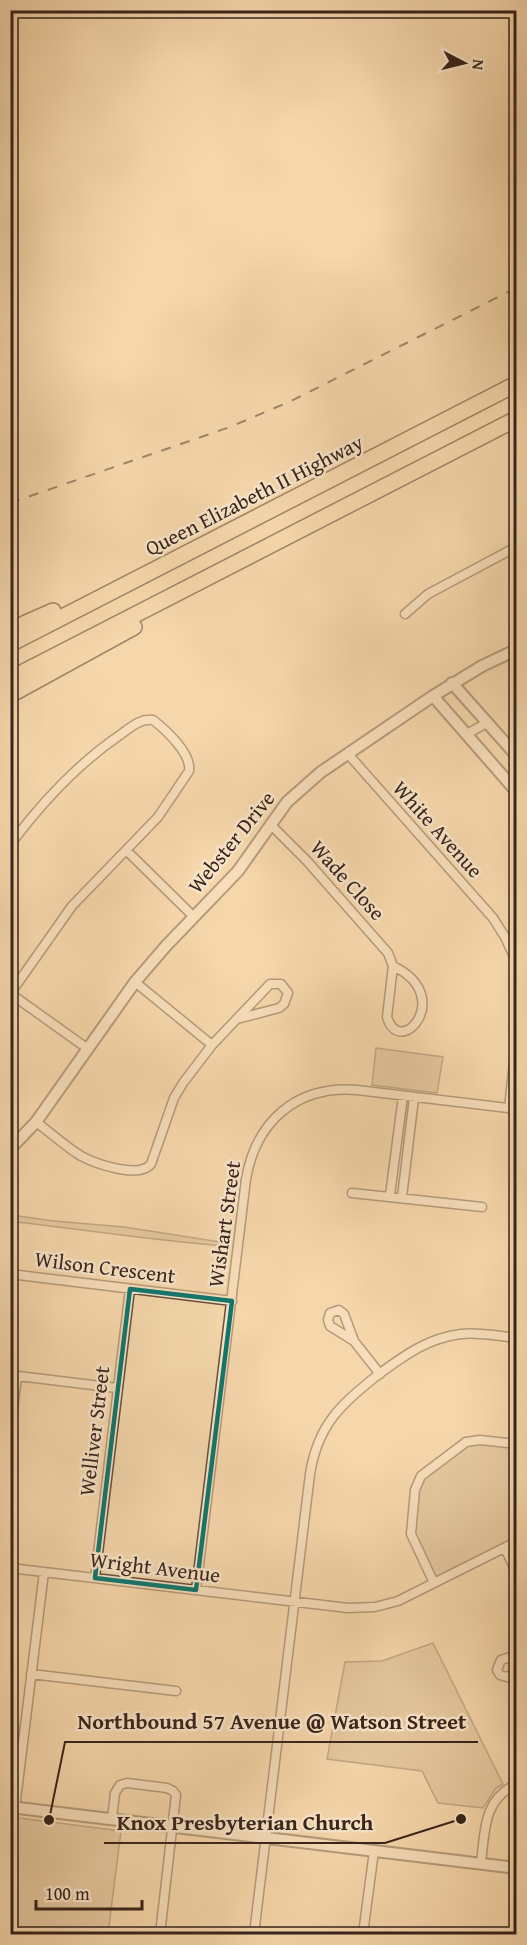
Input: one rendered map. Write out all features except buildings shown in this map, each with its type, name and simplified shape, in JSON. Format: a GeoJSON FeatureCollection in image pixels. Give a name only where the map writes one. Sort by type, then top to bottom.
{"type":"FeatureCollection","features":[{"type":"Feature","properties":{"kind":"highway","name":"Queen Elizabeth II Highway"},"geometry":{"type":"LineString","coordinates":[[10,644],[516,384]]}},
{"type":"Feature","properties":{"kind":"highway"},"geometry":{"type":"LineString","coordinates":[[10,679],[516,419]]}},
{"type":"Feature","properties":{"kind":"highway"},"geometry":{"type":"LineString","coordinates":[[10,695],[245,566],[297,532]]}},
{"type":"Feature","properties":{"kind":"highway"},"geometry":{"type":"LineString","coordinates":[[10,630],[222,534]]}},
{"type":"Feature","properties":{"kind":"street"},"geometry":{"type":"LineString","coordinates":[[405,614],[428,594],[516,547]]}},
{"type":"Feature","properties":{"kind":"street","name":"Webster Drive"},"geometry":{"type":"LineString","coordinates":[[10,1149],[28,1133],[135,982],[238,871],[287,802],[321,772],[452,683],[516,650]]}},
{"type":"Feature","properties":{"kind":"street"},"geometry":{"type":"LineString","coordinates":[[452,683],[516,755]]}},
{"type":"Feature","properties":{"kind":"street"},"geometry":{"type":"LineString","coordinates":[[433,696],[516,791]]}},
{"type":"Feature","properties":{"kind":"street"},"geometry":{"type":"LineString","coordinates":[[10,845],[53,791],[78,768],[140,721],[153,720],[163,728],[187,757],[189,768],[162,812],[72,906],[10,994],[88,1049]]}},
{"type":"Feature","properties":{"kind":"street"},"geometry":{"type":"LineString","coordinates":[[467,735],[488,722]]}},
{"type":"Feature","properties":{"kind":"street","name":"White Avenue"},"geometry":{"type":"LineString","coordinates":[[348,754],[493,918],[506,937],[516,961]]}},
{"type":"Feature","properties":{"kind":"street","name":"Wade Close"},"geometry":{"type":"LineString","coordinates":[[270,824],[307,861],[381,945],[393,966],[408,973],[415,980],[421,993],[419,1019],[415,1026],[408,1030],[394,1028],[387,1017],[393,966]]}},
{"type":"Feature","properties":{"kind":"street"},"geometry":{"type":"LineString","coordinates":[[126,850],[194,917]]}},
{"type":"Feature","properties":{"kind":"street"},"geometry":{"type":"LineString","coordinates":[[135,982],[212,1045]]}},
{"type":"Feature","properties":{"kind":"street"},"geometry":{"type":"LineString","coordinates":[[36,1122],[87,1159],[127,1170],[147,1169],[151,1164],[174,1098],[212,1045],[270,984],[281,984],[288,993],[284,1004],[279,1008],[237,1019]]}},
{"type":"Feature","properties":{"kind":"street"},"geometry":{"type":"LineString","coordinates":[[513,1109],[516,1044]]}},
{"type":"Feature","properties":{"kind":"street","name":"Wishart Street"},"geometry":{"type":"LineString","coordinates":[[196,1590],[248,1167],[258,1140],[269,1123],[294,1102],[323,1091],[350,1089],[513,1109]]}},
{"type":"Feature","properties":{"kind":"street"},"geometry":{"type":"LineString","coordinates":[[390,1196],[403,1096]]}},
{"type":"Feature","properties":{"kind":"street"},"geometry":{"type":"LineString","coordinates":[[402,1197],[414,1098]]}},
{"type":"Feature","properties":{"kind":"street"},"geometry":{"type":"LineString","coordinates":[[352,1193],[482,1207]]}},
{"type":"Feature","properties":{"kind":"street","name":"Wilson Crescent"},"geometry":{"type":"LineString","coordinates":[[10,1274],[232,1301]]}},
{"type":"Feature","properties":{"kind":"street","name":"Welliver Street"},"geometry":{"type":"LineString","coordinates":[[95,1578],[130,1289]]}},
{"type":"Feature","properties":{"kind":"street"},"geometry":{"type":"LineString","coordinates":[[254,1935],[310,1474],[316,1449],[326,1427],[340,1407],[412,1350],[447,1336],[468,1333],[516,1338]]}},
{"type":"Feature","properties":{"kind":"street"},"geometry":{"type":"LineString","coordinates":[[354,1341],[380,1374]]}},
{"type":"Feature","properties":{"kind":"street"},"geometry":{"type":"LineString","coordinates":[[10,1434],[14,1376],[117,1389]]}},
{"type":"Feature","properties":{"kind":"street"},"geometry":{"type":"LineString","coordinates":[[434,1583],[411,1534],[418,1480],[425,1472],[466,1442],[480,1440],[516,1444]]}},
{"type":"Feature","properties":{"kind":"street","name":"Wright Avenue"},"geometry":{"type":"LineString","coordinates":[[10,1568],[348,1608],[375,1607],[398,1601],[516,1542]]}},
{"type":"Feature","properties":{"kind":"street"},"geometry":{"type":"LineString","coordinates":[[505,1548],[516,1572]]}},
{"type":"Feature","properties":{"kind":"street"},"geometry":{"type":"LineString","coordinates":[[44,1572],[13,1808],[516,1868]]}},
{"type":"Feature","properties":{"kind":"street"},"geometry":{"type":"LineString","coordinates":[[516,1655],[501,1659],[497,1670],[503,1677],[516,1672]]}},
{"type":"Feature","properties":{"kind":"street"},"geometry":{"type":"LineString","coordinates":[[32,1674],[176,1691]]}},
{"type":"Feature","properties":{"kind":"street"},"geometry":{"type":"LineString","coordinates":[[112,1819],[115,1792],[120,1785],[127,1783],[167,1788],[176,1795],[160,1935]]}},
{"type":"Feature","properties":{"kind":"street"},"geometry":{"type":"LineString","coordinates":[[481,1863],[486,1824],[491,1808],[500,1794],[516,1784]]}},
{"type":"Feature","properties":{"kind":"street"},"geometry":{"type":"LineString","coordinates":[[363,1935],[374,1851]]}},
{"type":"Feature","properties":{"kind":"highlighted area"},"geometry":{"type":"Polygon","coordinates":[[[130,1289],[232,1301],[196,1590],[95,1578],[130,1289]]]}},
{"type":"Feature","properties":{"kind":"shaded area"},"geometry":{"type":"Polygon","coordinates":[[[376,1048],[443,1057],[437,1093],[372,1085],[376,1048]]]}},
{"type":"Feature","properties":{"kind":"shaded area"},"geometry":{"type":"Polygon","coordinates":[[[11,1215],[124,1227],[227,1243],[226,1246],[174,1241],[17,1222],[11,1221],[11,1215]]]}},
{"type":"Feature","properties":{"kind":"shaded area"},"geometry":{"type":"Polygon","coordinates":[[[470,1441],[516,1444],[516,1542],[434,1583],[411,1530],[417,1485],[470,1441]]]}},
{"type":"Feature","properties":{"kind":"shaded area"},"geometry":{"type":"Polygon","coordinates":[[[433,1643],[503,1784],[496,1788],[483,1808],[438,1803],[422,1771],[327,1759],[345,1662],[382,1661],[433,1643]]]}},
{"type":"Feature","properties":{"kind":"shaded area"},"geometry":{"type":"Polygon","coordinates":[[[11,1817],[121,1831],[108,1934],[11,1934],[11,1817]]]}},
{"type":"Feature","properties":{"kind":"railway"},"geometry":{"type":"LineString","coordinates":[[10,503],[230,427],[291,401],[516,288]]}},
{"type":"Feature","properties":{"kind":"place","name":"Knox Presbyterian Church"},"geometry":{"type":"Point","coordinates":[461,1819]}},
{"type":"Feature","properties":{"kind":"place","name":"Northbound 57 Avenue @ Watson Street"},"geometry":{"type":"Point","coordinates":[49,1820]}}]}
